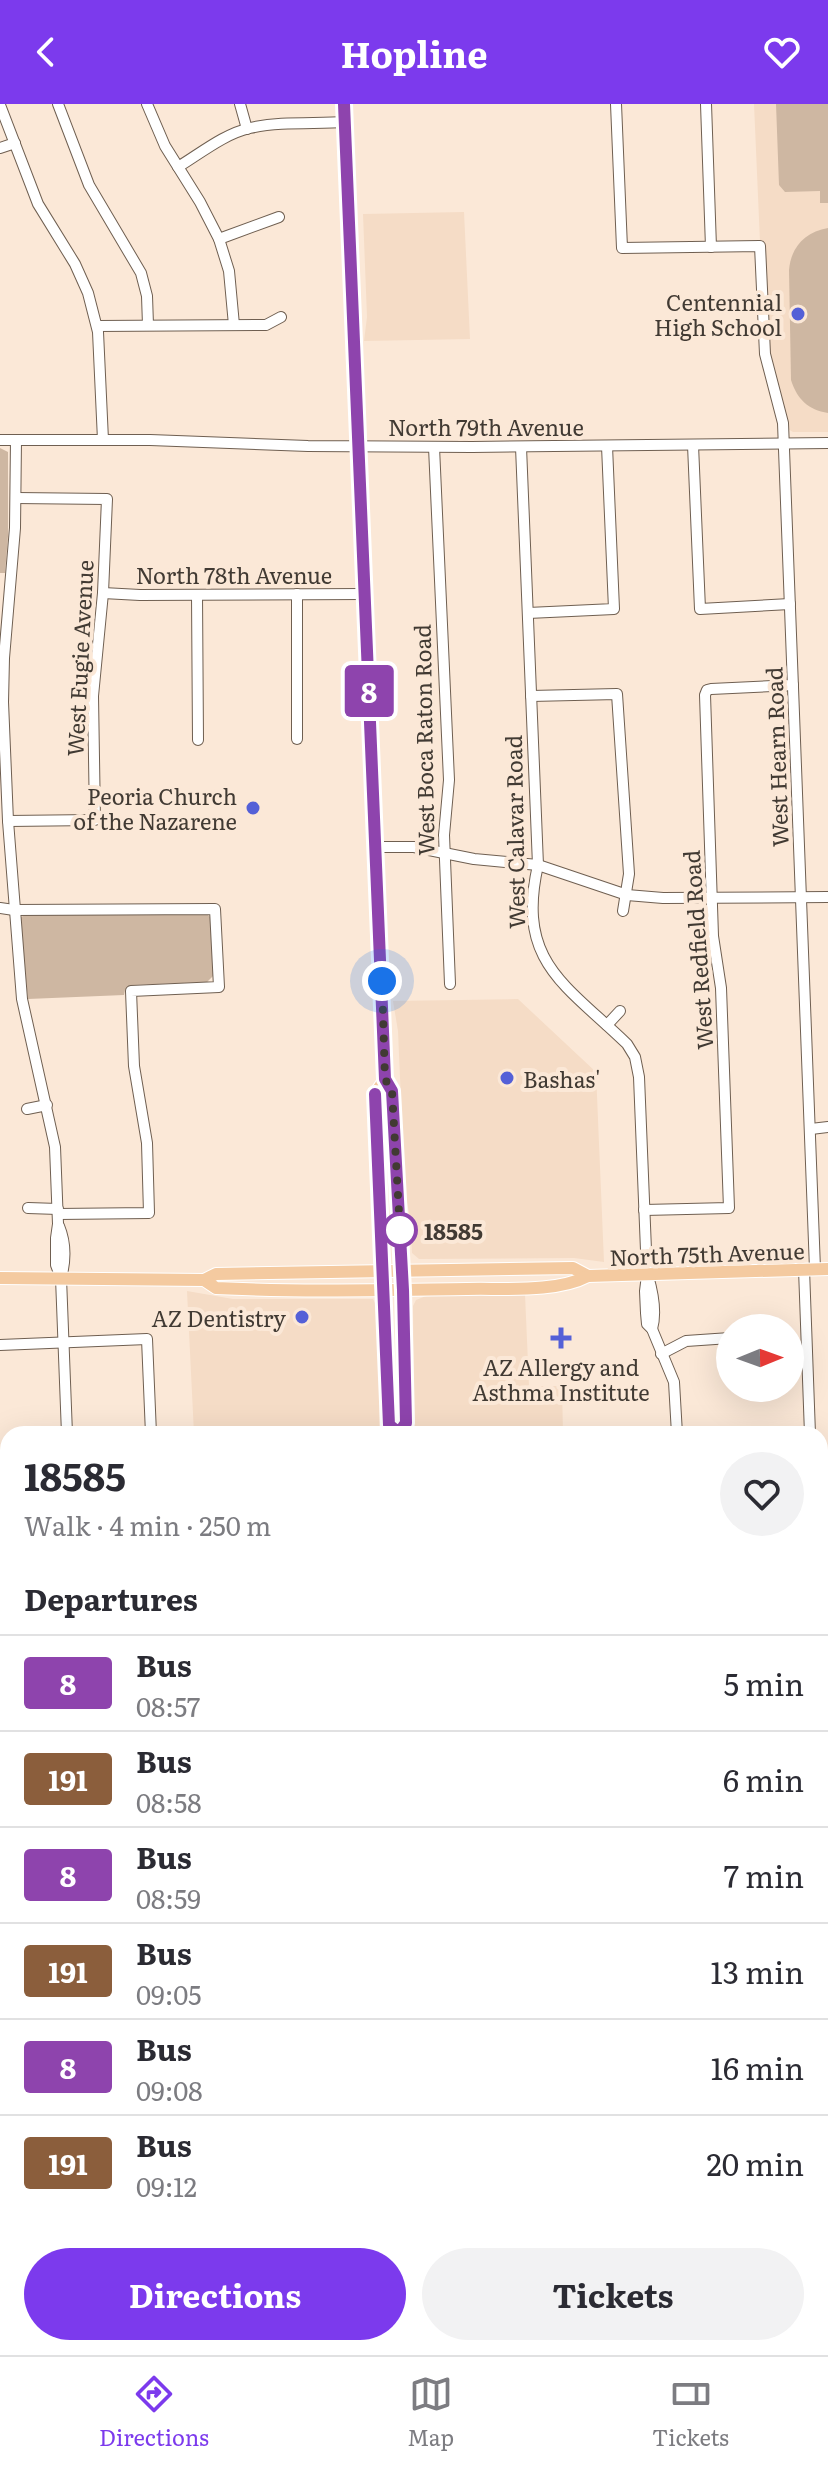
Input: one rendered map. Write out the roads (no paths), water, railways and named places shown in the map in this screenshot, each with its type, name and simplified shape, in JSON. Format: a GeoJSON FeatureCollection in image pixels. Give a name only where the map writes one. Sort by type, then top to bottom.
{"type":"FeatureCollection","features":[{"type":"Feature","properties":{"kind":"main road"},"geometry":{"type":"LineString","coordinates":[[344,104],[385,1079],[392,1091],[403,1290],[404,1426]]}},
{"type":"Feature","properties":{"kind":"main road"},"geometry":{"type":"LineString","coordinates":[[385,1079],[375,1094],[390,1426]]}},
{"type":"Feature","properties":{"kind":"main road","name":"North 75th Avenue"},"geometry":{"type":"LineString","coordinates":[[0,1278],[204,1280],[216,1274],[573,1268],[588,1276]]}},
{"type":"Feature","properties":{"kind":"main road","name":"North 75th Avenue"},"geometry":{"type":"LineString","coordinates":[[204,1280],[216,1288],[384,1291],[525,1288],[574,1284],[588,1276],[816,1269]]}},
{"type":"Feature","properties":{"kind":"street"},"geometry":{"type":"LineString","coordinates":[[58,104],[89,185],[141,273],[147,296],[148,325]]}},
{"type":"Feature","properties":{"kind":"street"},"geometry":{"type":"LineString","coordinates":[[147,104],[165,146],[219,239],[229,271],[234,325]]}},
{"type":"Feature","properties":{"kind":"street"},"geometry":{"type":"LineString","coordinates":[[240,104],[247,129]]}},
{"type":"Feature","properties":{"kind":"street"},"geometry":{"type":"LineString","coordinates":[[616,104],[622,248],[711,247],[706,104]]}},
{"type":"Feature","properties":{"kind":"street"},"geometry":{"type":"LineString","coordinates":[[0,105],[38,204],[84,283],[97,326],[103,440]]}},
{"type":"Feature","properties":{"kind":"street"},"geometry":{"type":"LineString","coordinates":[[178,167],[247,129],[345,122]]}},
{"type":"Feature","properties":{"kind":"street"},"geometry":{"type":"LineString","coordinates":[[0,148],[15,143]]}},
{"type":"Feature","properties":{"kind":"street"},"geometry":{"type":"LineString","coordinates":[[219,239],[279,217]]}},
{"type":"Feature","properties":{"kind":"street","name":"West Hearn Road"},"geometry":{"type":"LineString","coordinates":[[711,247],[760,246],[765,354],[783,423],[816,1269],[810,1426]]}},
{"type":"Feature","properties":{"kind":"street"},"geometry":{"type":"LineString","coordinates":[[97,326],[266,325],[281,317]]}},
{"type":"Feature","properties":{"kind":"street","name":"North 79th Avenue"},"geometry":{"type":"LineString","coordinates":[[0,440],[434,447],[828,443]]}},
{"type":"Feature","properties":{"kind":"street"},"geometry":{"type":"LineString","coordinates":[[16,440],[16,498],[3,702],[8,821],[22,999],[55,1147],[58,1216],[56,1265],[61,1278],[67,1426]]}},
{"type":"Feature","properties":{"kind":"street"},"geometry":{"type":"LineString","coordinates":[[693,445],[700,609],[790,604]]}},
{"type":"Feature","properties":{"kind":"street"},"geometry":{"type":"LineString","coordinates":[[528,613],[614,609],[607,446]]}},
{"type":"Feature","properties":{"kind":"street","name":"West Boca Raton Road"},"geometry":{"type":"LineString","coordinates":[[434,447],[449,780],[444,817],[450,984]]}},
{"type":"Feature","properties":{"kind":"street","name":"West Calavar Road"},"geometry":{"type":"LineString","coordinates":[[521,447],[538,865],[531,903],[533,927],[539,948],[559,979],[632,1050],[638,1068],[647,1324],[652,1329],[674,1382],[677,1426]]}},
{"type":"Feature","properties":{"kind":"street","name":"West Eugie Avenue"},"geometry":{"type":"LineString","coordinates":[[8,821],[95,820],[93,696],[103,593],[107,499],[16,498]]}},
{"type":"Feature","properties":{"kind":"street","name":"North 78th Avenue"},"geometry":{"type":"LineString","coordinates":[[103,593],[365,594]]}},
{"type":"Feature","properties":{"kind":"street"},"geometry":{"type":"LineString","coordinates":[[297,594],[297,739]]}},
{"type":"Feature","properties":{"kind":"street"},"geometry":{"type":"LineString","coordinates":[[197,595],[198,740]]}},
{"type":"Feature","properties":{"kind":"street","name":"West Redfield Road"},"geometry":{"type":"LineString","coordinates":[[644,1210],[729,1208],[721,988],[713,936],[705,695],[707,690],[793,685]]}},
{"type":"Feature","properties":{"kind":"street"},"geometry":{"type":"LineString","coordinates":[[531,696],[617,694],[629,874],[623,911]]}},
{"type":"Feature","properties":{"kind":"street"},"geometry":{"type":"LineString","coordinates":[[376,847],[414,847],[474,859],[538,865],[627,895],[663,898],[828,897]]}},
{"type":"Feature","properties":{"kind":"street"},"geometry":{"type":"LineString","coordinates":[[0,908],[215,909],[219,987],[131,991],[134,1066],[147,1143],[149,1213],[58,1216],[28,1208]]}},
{"type":"Feature","properties":{"kind":"street"},"geometry":{"type":"LineString","coordinates":[[607,1025],[620,1011]]}},
{"type":"Feature","properties":{"kind":"street"},"geometry":{"type":"LineString","coordinates":[[27,1109],[47,1105]]}},
{"type":"Feature","properties":{"kind":"street"},"geometry":{"type":"LineString","coordinates":[[811,1129],[828,1127]]}},
{"type":"Feature","properties":{"kind":"street"},"geometry":{"type":"LineString","coordinates":[[0,1345],[147,1339],[151,1426]]}},
{"type":"Feature","properties":{"kind":"street"},"geometry":{"type":"LineString","coordinates":[[661,1354],[686,1341],[716,1339]]}},
{"type":"Feature","properties":{"kind":"place","name":"Centennial High School"},"geometry":{"type":"Point","coordinates":[798,314]}},
{"type":"Feature","properties":{"kind":"place","name":"Peoria Church of the Nazarene"},"geometry":{"type":"Point","coordinates":[253,808]}},
{"type":"Feature","properties":{"kind":"place","name":"Bashas'"},"geometry":{"type":"Point","coordinates":[507,1078]}},
{"type":"Feature","properties":{"kind":"place","name":"18585"},"geometry":{"type":"Point","coordinates":[400,1230]}},
{"type":"Feature","properties":{"kind":"place","name":"AZ Dentistry"},"geometry":{"type":"Point","coordinates":[302,1317]}},
{"type":"Feature","properties":{"kind":"place","name":"AZ Allergy and Asthma Institute"},"geometry":{"type":"Point","coordinates":[561,1338]}}]}
